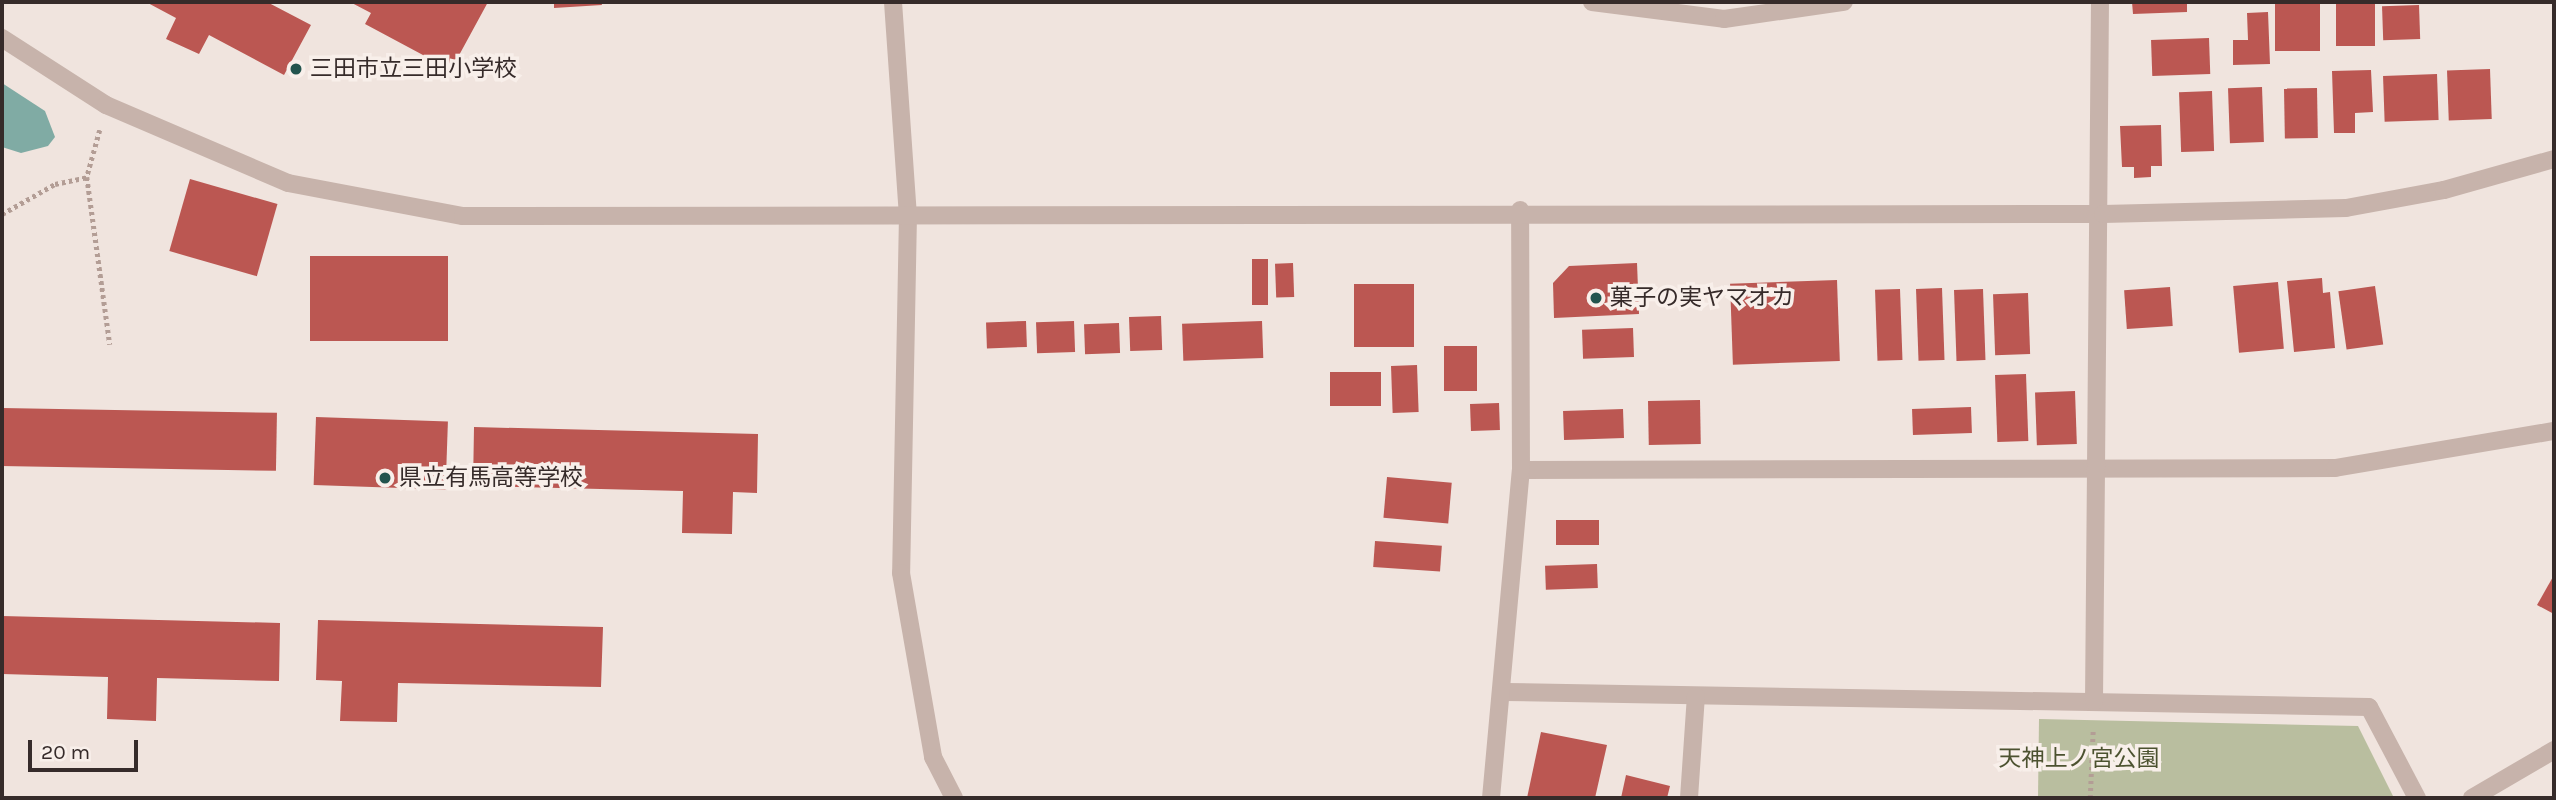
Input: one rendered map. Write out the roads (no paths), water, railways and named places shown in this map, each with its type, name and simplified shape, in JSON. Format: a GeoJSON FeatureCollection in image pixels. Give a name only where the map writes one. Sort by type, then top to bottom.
{"type":"FeatureCollection","features":[{"type":"Feature","properties":{"kind":"street"},"geometry":{"type":"LineString","coordinates":[[893,2],[908,215],[901,573],[933,757],[954,798]]}},
{"type":"Feature","properties":{"kind":"street"},"geometry":{"type":"LineString","coordinates":[[1592,2],[1724,19],[1844,2]]}},
{"type":"Feature","properties":{"kind":"street"},"geometry":{"type":"LineString","coordinates":[[2094,702],[2103,214],[2100,2]]}},
{"type":"Feature","properties":{"kind":"street"},"geometry":{"type":"LineString","coordinates":[[2,37],[106,105],[288,183],[463,216],[1520,210],[2103,214],[2346,208],[2444,190],[2554,159]]}},
{"type":"Feature","properties":{"kind":"street"},"geometry":{"type":"LineString","coordinates":[[1490,798],[1505,692],[1521,470],[1520,210]]}},
{"type":"Feature","properties":{"kind":"street"},"geometry":{"type":"LineString","coordinates":[[1521,470],[2335,468],[2554,431]]}},
{"type":"Feature","properties":{"kind":"street"},"geometry":{"type":"LineString","coordinates":[[1505,692],[2369,707],[2417,798]]}},
{"type":"Feature","properties":{"kind":"street"},"geometry":{"type":"LineString","coordinates":[[1689,798],[1696,696]]}},
{"type":"Feature","properties":{"kind":"street"},"geometry":{"type":"LineString","coordinates":[[2472,798],[2554,750]]}},
{"type":"Feature","properties":{"kind":"water"},"geometry":{"type":"Polygon","coordinates":[[[2,83],[45,111],[55,137],[48,146],[21,153],[2,147],[2,83]]]}},
{"type":"Feature","properties":{"kind":"place","name":"三田市立三田小学校"},"geometry":{"type":"Point","coordinates":[296,69]}},
{"type":"Feature","properties":{"kind":"place","name":"菓子の実ヤマオカ"},"geometry":{"type":"Point","coordinates":[1596,298]}},
{"type":"Feature","properties":{"kind":"place","name":"県立有馬高等学校"},"geometry":{"type":"Point","coordinates":[385,478]}},
{"type":"Feature","properties":{"kind":"park label","name":"天神上ノ宮公園"},"geometry":{"type":"Point","coordinates":[2079,759]}}]}
